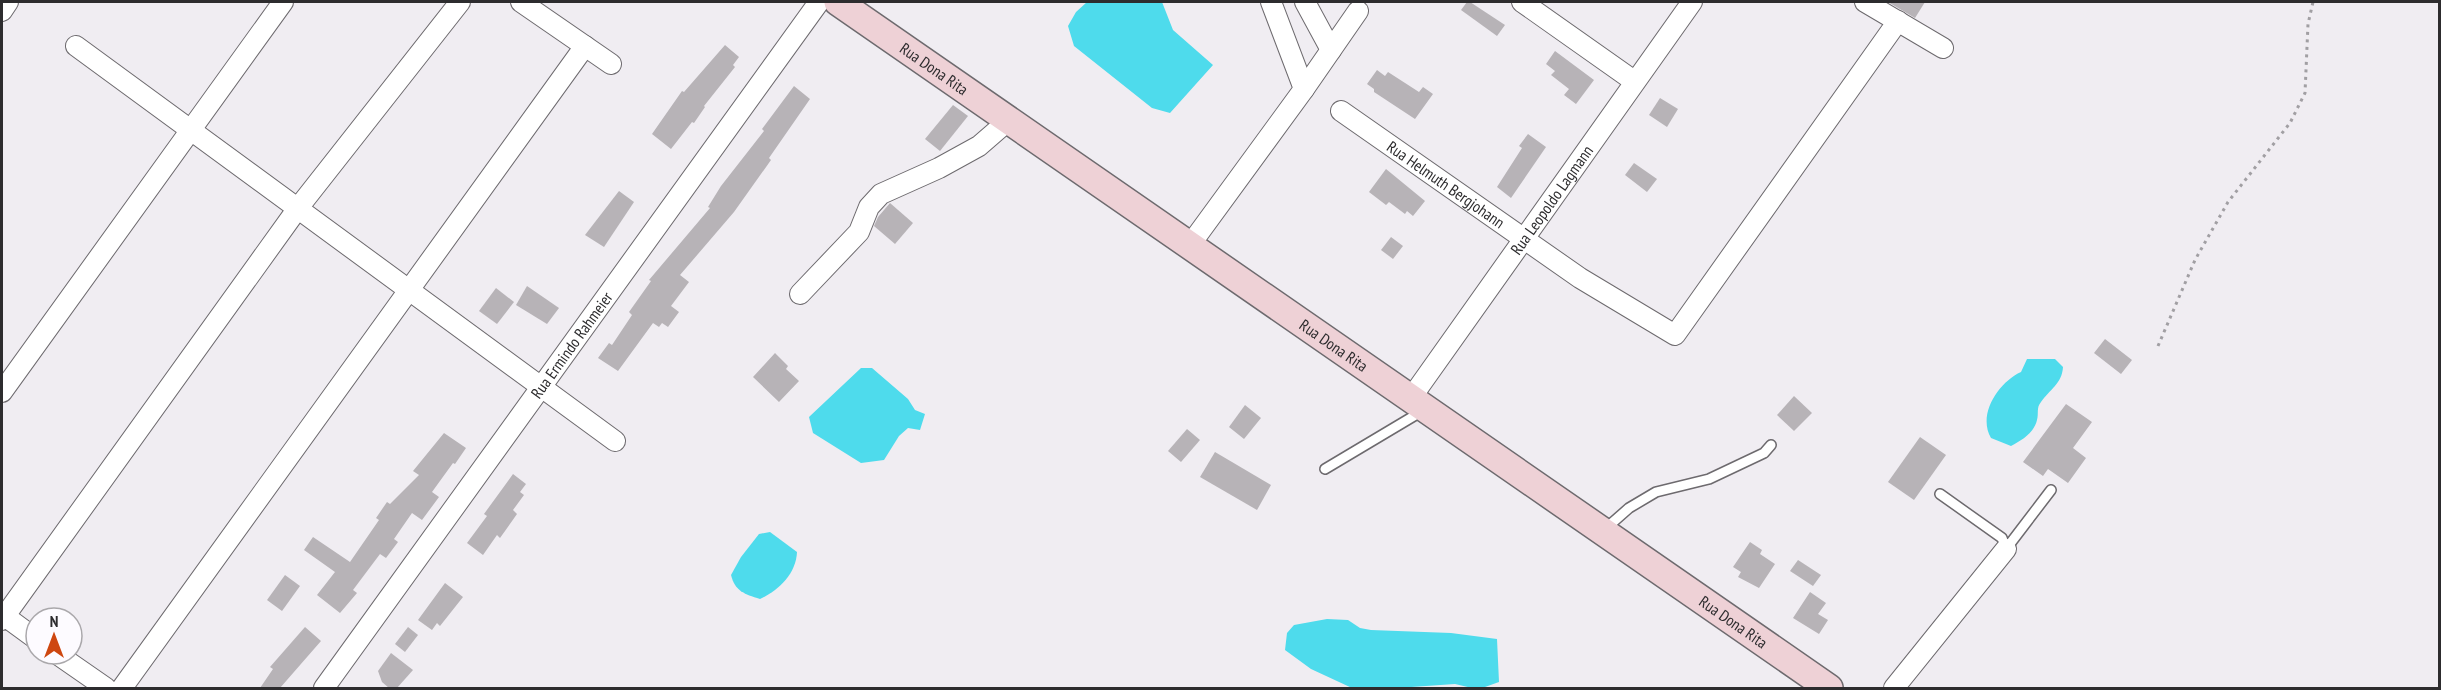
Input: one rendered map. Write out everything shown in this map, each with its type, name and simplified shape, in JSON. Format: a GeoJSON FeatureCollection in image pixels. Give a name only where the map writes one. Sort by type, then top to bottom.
{"type":"FeatureCollection","features":[{"type":"Feature","properties":{"kind":"main road","name":"Rua Dona Rita"},"geometry":{"type":"LineString","coordinates":[[838,2],[1419,403],[1819,686]]}},
{"type":"Feature","properties":{"kind":"street"},"geometry":{"type":"LineString","coordinates":[[2,11],[8,2]]}},
{"type":"Feature","properties":{"kind":"street"},"geometry":{"type":"LineString","coordinates":[[24,631],[2,617],[298,208],[460,2]]}},
{"type":"Feature","properties":{"kind":"street"},"geometry":{"type":"LineString","coordinates":[[521,2],[611,64]]}},
{"type":"Feature","properties":{"kind":"street","name":"Rua Ermindo Rahmeier"},"geometry":{"type":"LineString","coordinates":[[324,688],[819,2]]}},
{"type":"Feature","properties":{"kind":"street"},"geometry":{"type":"LineString","coordinates":[[1272,2],[1304,89]]}},
{"type":"Feature","properties":{"kind":"street"},"geometry":{"type":"LineString","coordinates":[[1305,2],[1331,50]]}},
{"type":"Feature","properties":{"kind":"street"},"geometry":{"type":"LineString","coordinates":[[1522,2],[1634,81]]}},
{"type":"Feature","properties":{"kind":"street","name":"Rua Leopoldo Lagmann"},"geometry":{"type":"LineString","coordinates":[[1419,403],[1525,238],[1692,2]]}},
{"type":"Feature","properties":{"kind":"street"},"geometry":{"type":"LineString","coordinates":[[1865,2],[1943,48]]}},
{"type":"Feature","properties":{"kind":"street"},"geometry":{"type":"LineString","coordinates":[[2,392],[279,3]]}},
{"type":"Feature","properties":{"kind":"street"},"geometry":{"type":"LineString","coordinates":[[1190,246],[1358,11]]}},
{"type":"Feature","properties":{"kind":"street","name":"Rua Helmuth Bergjohann"},"geometry":{"type":"LineString","coordinates":[[1341,111],[1580,278],[1675,335],[1898,21]]}},
{"type":"Feature","properties":{"kind":"street"},"geometry":{"type":"LineString","coordinates":[[76,46],[615,441]]}},
{"type":"Feature","properties":{"kind":"street"},"geometry":{"type":"LineString","coordinates":[[122,688],[585,46]]}},
{"type":"Feature","properties":{"kind":"street"},"geometry":{"type":"LineString","coordinates":[[800,294],[859,232],[868,207],[881,194],[939,168],[979,146],[1009,120]]}},
{"type":"Feature","properties":{"kind":"street"},"geometry":{"type":"LineString","coordinates":[[1894,688],[2006,549]]}},
{"type":"Feature","properties":{"kind":"street"},"geometry":{"type":"LineString","coordinates":[[74,666],[106,688]]}},
{"type":"Feature","properties":{"kind":"lane"},"geometry":{"type":"LineString","coordinates":[[1325,469],[1419,403]]}},
{"type":"Feature","properties":{"kind":"lane"},"geometry":{"type":"LineString","coordinates":[[1603,532],[1629,508],[1656,492],[1709,479],[1764,453],[1772,445]]}},
{"type":"Feature","properties":{"kind":"lane"},"geometry":{"type":"LineString","coordinates":[[2006,549],[2051,490]]}},
{"type":"Feature","properties":{"kind":"lane"},"geometry":{"type":"LineString","coordinates":[[1940,494],[2002,538],[2006,549]]}},
{"type":"Feature","properties":{"kind":"path"},"geometry":{"type":"LineString","coordinates":[[2158,346],[2195,260],[2223,212],[2290,123],[2305,93],[2308,24],[2313,2]]}},
{"type":"Feature","properties":{"kind":"water"},"geometry":{"type":"Polygon","coordinates":[[[1087,2],[1162,2],[1173,30],[1213,65],[1170,113],[1152,108],[1074,46],[1068,26],[1076,12],[1087,2]]]}},
{"type":"Feature","properties":{"kind":"water"},"geometry":{"type":"Polygon","coordinates":[[[2027,359],[2055,359],[2063,367],[2062,373],[2058,382],[2039,404],[2033,429],[2011,446],[1991,438],[1987,429],[1987,419],[1992,400],[1998,391],[2021,372],[2027,359]]]}},
{"type":"Feature","properties":{"kind":"water"},"geometry":{"type":"Polygon","coordinates":[[[861,368],[872,368],[908,399],[915,410],[925,414],[920,430],[908,428],[899,436],[884,460],[861,463],[813,433],[809,417],[861,368]]]}},
{"type":"Feature","properties":{"kind":"water"},"geometry":{"type":"Polygon","coordinates":[[[770,532],[797,552],[796,560],[790,574],[780,586],[760,599],[741,591],[735,585],[731,575],[741,557],[759,534],[770,532]]]}},
{"type":"Feature","properties":{"kind":"water"},"geometry":{"type":"Polygon","coordinates":[[[1327,619],[1348,620],[1360,628],[1371,630],[1451,633],[1497,639],[1499,682],[1485,687],[1472,688],[1455,684],[1352,688],[1311,669],[1285,650],[1287,633],[1294,625],[1327,619]]]}},
{"type":"Feature","properties":{"kind":"building"},"geometry":{"type":"Polygon","coordinates":[[[1467,2],[1505,25],[1497,36],[1461,10],[1467,2]]]}},
{"type":"Feature","properties":{"kind":"building"},"geometry":{"type":"Polygon","coordinates":[[[1888,2],[1925,2],[1915,18],[1888,2]]]}},
{"type":"Feature","properties":{"kind":"building"},"geometry":{"type":"Polygon","coordinates":[[[725,45],[739,57],[733,65],[735,67],[704,106],[694,123],[692,122],[671,149],[652,134],[682,91],[684,92],[725,45]]]}},
{"type":"Feature","properties":{"kind":"building"},"geometry":{"type":"Polygon","coordinates":[[[1555,51],[1594,80],[1576,104],[1564,95],[1569,89],[1551,75],[1555,71],[1546,64],[1555,51]]]}},
{"type":"Feature","properties":{"kind":"building"},"geometry":{"type":"Polygon","coordinates":[[[1377,70],[1385,76],[1388,72],[1419,92],[1423,87],[1433,94],[1415,119],[1374,92],[1374,89],[1367,84],[1377,70]]]}},
{"type":"Feature","properties":{"kind":"building"},"geometry":{"type":"Polygon","coordinates":[[[794,86],[810,99],[734,212],[680,275],[689,282],[671,306],[679,312],[668,327],[662,323],[659,327],[653,323],[618,371],[598,358],[609,343],[612,345],[632,315],[629,312],[651,281],[649,280],[710,208],[708,207],[721,186],[764,131],[762,129],[794,86]]]}},
{"type":"Feature","properties":{"kind":"building"},"geometry":{"type":"Polygon","coordinates":[[[1660,98],[1678,109],[1667,127],[1649,115],[1660,98]]]}},
{"type":"Feature","properties":{"kind":"building"},"geometry":{"type":"Polygon","coordinates":[[[953,105],[968,116],[940,151],[925,139],[953,105]]]}},
{"type":"Feature","properties":{"kind":"building"},"geometry":{"type":"Polygon","coordinates":[[[1528,134],[1546,147],[1511,198],[1497,187],[1522,148],[1519,146],[1528,134]]]}},
{"type":"Feature","properties":{"kind":"building"},"geometry":{"type":"Polygon","coordinates":[[[1634,163],[1657,179],[1647,192],[1625,175],[1634,163]]]}},
{"type":"Feature","properties":{"kind":"building"},"geometry":{"type":"Polygon","coordinates":[[[1386,169],[1425,201],[1413,216],[1407,211],[1405,214],[1389,202],[1386,205],[1369,192],[1386,169]]]}},
{"type":"Feature","properties":{"kind":"building"},"geometry":{"type":"Polygon","coordinates":[[[619,191],[634,202],[604,247],[585,235],[619,191]]]}},
{"type":"Feature","properties":{"kind":"building"},"geometry":{"type":"Polygon","coordinates":[[[890,203],[913,223],[895,244],[874,226],[878,217],[890,203]]]}},
{"type":"Feature","properties":{"kind":"building"},"geometry":{"type":"Polygon","coordinates":[[[1391,237],[1403,246],[1393,259],[1381,250],[1391,237]]]}},
{"type":"Feature","properties":{"kind":"building"},"geometry":{"type":"Polygon","coordinates":[[[527,286],[559,308],[547,324],[516,305],[527,286]]]}},
{"type":"Feature","properties":{"kind":"building"},"geometry":{"type":"Polygon","coordinates":[[[496,288],[514,302],[497,324],[479,311],[496,288]]]}},
{"type":"Feature","properties":{"kind":"building"},"geometry":{"type":"Polygon","coordinates":[[[2105,339],[2132,360],[2121,374],[2094,353],[2105,339]]]}},
{"type":"Feature","properties":{"kind":"building"},"geometry":{"type":"Polygon","coordinates":[[[775,353],[788,366],[786,369],[799,381],[779,402],[753,377],[775,353]]]}},
{"type":"Feature","properties":{"kind":"building"},"geometry":{"type":"Polygon","coordinates":[[[1794,396],[1812,413],[1794,431],[1777,415],[1794,396]]]}},
{"type":"Feature","properties":{"kind":"building"},"geometry":{"type":"Polygon","coordinates":[[[2066,404],[2092,422],[2073,448],[2086,458],[2068,483],[2048,469],[2043,476],[2023,462],[2066,404]]]}},
{"type":"Feature","properties":{"kind":"building"},"geometry":{"type":"Polygon","coordinates":[[[1245,405],[1261,418],[1244,439],[1229,427],[1245,405]]]}},
{"type":"Feature","properties":{"kind":"building"},"geometry":{"type":"Polygon","coordinates":[[[1187,429],[1200,440],[1181,462],[1168,451],[1187,429]]]}},
{"type":"Feature","properties":{"kind":"building"},"geometry":{"type":"Polygon","coordinates":[[[444,433],[466,448],[432,492],[439,497],[422,520],[412,513],[394,539],[398,542],[386,558],[380,554],[353,590],[357,593],[340,613],[317,595],[335,572],[304,550],[313,537],[350,562],[379,520],[376,518],[387,502],[390,504],[419,475],[413,471],[444,433]]]}},
{"type":"Feature","properties":{"kind":"building"},"geometry":{"type":"Polygon","coordinates":[[[1920,437],[1946,455],[1914,500],[1888,482],[1920,437]]]}},
{"type":"Feature","properties":{"kind":"building"},"geometry":{"type":"Polygon","coordinates":[[[1215,452],[1271,485],[1257,510],[1200,477],[1215,452]]]}},
{"type":"Feature","properties":{"kind":"building"},"geometry":{"type":"Polygon","coordinates":[[[513,474],[526,484],[520,492],[524,495],[513,510],[517,514],[500,538],[497,535],[483,555],[467,543],[487,516],[484,514],[513,474]]]}},
{"type":"Feature","properties":{"kind":"building"},"geometry":{"type":"Polygon","coordinates":[[[1750,542],[1762,550],[1760,554],[1775,564],[1759,588],[1738,577],[1741,572],[1733,567],[1750,542]]]}},
{"type":"Feature","properties":{"kind":"building"},"geometry":{"type":"Polygon","coordinates":[[[1798,560],[1821,575],[1813,586],[1790,571],[1798,560]]]}},
{"type":"Feature","properties":{"kind":"building"},"geometry":{"type":"Polygon","coordinates":[[[285,575],[300,586],[282,611],[267,600],[285,575]]]}},
{"type":"Feature","properties":{"kind":"building"},"geometry":{"type":"Polygon","coordinates":[[[445,583],[463,597],[440,626],[437,623],[432,630],[418,620],[445,583]]]}},
{"type":"Feature","properties":{"kind":"building"},"geometry":{"type":"Polygon","coordinates":[[[1810,592],[1826,603],[1818,614],[1828,620],[1819,634],[1793,618],[1810,592]]]}},
{"type":"Feature","properties":{"kind":"building"},"geometry":{"type":"Polygon","coordinates":[[[305,627],[321,641],[280,688],[260,688],[273,669],[270,667],[305,627]]]}},
{"type":"Feature","properties":{"kind":"building"},"geometry":{"type":"Polygon","coordinates":[[[408,627],[418,635],[405,652],[395,644],[408,627]]]}},
{"type":"Feature","properties":{"kind":"building"},"geometry":{"type":"Polygon","coordinates":[[[391,653],[413,670],[397,688],[389,688],[382,682],[378,671],[391,653]]]}}]}
